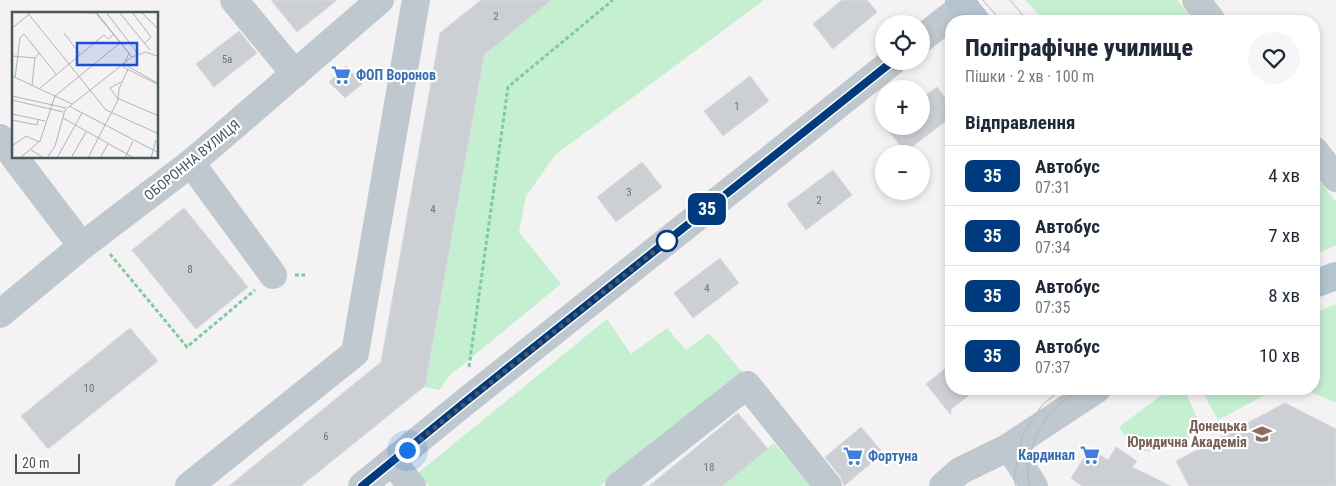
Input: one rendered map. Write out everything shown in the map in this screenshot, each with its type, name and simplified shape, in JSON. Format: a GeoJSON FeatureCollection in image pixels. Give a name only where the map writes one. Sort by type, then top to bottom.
{"type":"FeatureCollection","features":[{"type":"Feature","properties":{"kind":"main road"},"geometry":{"type":"LineString","coordinates":[[1320,282],[1336,276]]}},
{"type":"Feature","properties":{"kind":"street"},"geometry":{"type":"LineString","coordinates":[[234,0],[295,74]]}},
{"type":"Feature","properties":{"kind":"street","name":"ОБОРОННА ВУЛИЦЯ"},"geometry":{"type":"LineString","coordinates":[[0,314],[88,241],[191,163],[380,0]]}},
{"type":"Feature","properties":{"kind":"street"},"geometry":{"type":"LineString","coordinates":[[189,486],[355,353],[416,0]]}},
{"type":"Feature","properties":{"kind":"street"},"geometry":{"type":"LineString","coordinates":[[1196,0],[1207,15]]}},
{"type":"Feature","properties":{"kind":"street"},"geometry":{"type":"LineString","coordinates":[[930,33],[945,23]]}},
{"type":"Feature","properties":{"kind":"street"},"geometry":{"type":"LineString","coordinates":[[362,486],[882,70]]}},
{"type":"Feature","properties":{"kind":"street"},"geometry":{"type":"LineString","coordinates":[[0,138],[12,154]]}},
{"type":"Feature","properties":{"kind":"street"},"geometry":{"type":"LineString","coordinates":[[1320,158],[1336,178]]}},
{"type":"Feature","properties":{"kind":"street"},"geometry":{"type":"LineString","coordinates":[[16,159],[88,241]]}},
{"type":"Feature","properties":{"kind":"street"},"geometry":{"type":"LineString","coordinates":[[191,163],[273,275]]}},
{"type":"Feature","properties":{"kind":"street"},"geometry":{"type":"LineString","coordinates":[[619,486],[747,385],[828,486]]}},
{"type":"Feature","properties":{"kind":"street"},"geometry":{"type":"LineString","coordinates":[[943,486],[960,472],[1010,447],[1088,395]]}},
{"type":"Feature","properties":{"kind":"street"},"geometry":{"type":"LineString","coordinates":[[1010,447],[1034,486]]}},
{"type":"Feature","properties":{"kind":"street"},"geometry":{"type":"LineString","coordinates":[[392,462],[412,486]]}},
{"type":"Feature","properties":{"kind":"path"},"geometry":{"type":"LineString","coordinates":[[465,402],[508,87],[613,0]]}},
{"type":"Feature","properties":{"kind":"path"},"geometry":{"type":"LineString","coordinates":[[88,241],[187,347],[273,275],[305,275]]}},
{"type":"Feature","properties":{"kind":"green space"},"geometry":{"type":"Polygon","coordinates":[[[551,0],[764,0],[555,155],[526,196],[519,232],[561,284],[449,376],[440,390],[424,387],[484,55],[551,0]]]}},
{"type":"Feature","properties":{"kind":"green space"},"geometry":{"type":"Polygon","coordinates":[[[1026,0],[1177,0],[1189,15],[1039,15],[1026,0]]]}},
{"type":"Feature","properties":{"kind":"green space"},"geometry":{"type":"Polygon","coordinates":[[[1320,181],[1336,202],[1336,245],[1320,252],[1320,181]]]}},
{"type":"Feature","properties":{"kind":"green space"},"geometry":{"type":"Polygon","coordinates":[[[1336,304],[1336,403],[1318,395],[1320,395],[1320,311],[1336,304]]]}},
{"type":"Feature","properties":{"kind":"green space"},"geometry":{"type":"Polygon","coordinates":[[[607,319],[631,354],[667,328],[686,350],[709,333],[743,373],[600,486],[429,486],[418,473],[607,319]]]}},
{"type":"Feature","properties":{"kind":"green space"},"geometry":{"type":"Polygon","coordinates":[[[1162,395],[1187,395],[1202,429],[1171,447],[1154,452],[1145,451],[1134,446],[1119,427],[1162,395]]]}},
{"type":"Feature","properties":{"kind":"green space"},"geometry":{"type":"Polygon","coordinates":[[[1204,395],[1265,395],[1218,420],[1204,395]]]}},
{"type":"Feature","properties":{"kind":"green space"},"geometry":{"type":"Polygon","coordinates":[[[774,443],[811,486],[722,486],[774,443]]]}},
{"type":"Feature","properties":{"kind":"building"},"geometry":{"type":"Polygon","coordinates":[[[271,0],[337,0],[297,32],[271,0]]]}},
{"type":"Feature","properties":{"kind":"building"},"geometry":{"type":"Polygon","coordinates":[[[481,0],[551,0],[484,55],[425,386],[301,486],[229,486],[381,362],[440,33],[481,0]]]}},
{"type":"Feature","properties":{"kind":"building"},"geometry":{"type":"Polygon","coordinates":[[[842,0],[867,0],[877,12],[833,49],[813,24],[842,0]]]}},
{"type":"Feature","properties":{"kind":"building"},"geometry":{"type":"Polygon","coordinates":[[[239,31],[257,53],[214,87],[196,64],[239,31]]]}},
{"type":"Feature","properties":{"kind":"building"},"geometry":{"type":"Polygon","coordinates":[[[346,66],[362,84],[345,98],[329,82],[346,66]]]}},
{"type":"Feature","properties":{"kind":"building"},"geometry":{"type":"Polygon","coordinates":[[[750,76],[769,101],[723,136],[704,111],[750,76]]]}},
{"type":"Feature","properties":{"kind":"building"},"geometry":{"type":"Polygon","coordinates":[[[937,87],[945,98],[945,122],[930,133],[930,92],[937,87]]]}},
{"type":"Feature","properties":{"kind":"building"},"geometry":{"type":"Polygon","coordinates":[[[892,135],[927,135],[914,145],[900,145],[892,135]]]}},
{"type":"Feature","properties":{"kind":"building"},"geometry":{"type":"Polygon","coordinates":[[[642,162],[662,187],[616,222],[597,197],[642,162]]]}},
{"type":"Feature","properties":{"kind":"building"},"geometry":{"type":"Polygon","coordinates":[[[833,170],[852,195],[806,230],[787,204],[833,170]]]}},
{"type":"Feature","properties":{"kind":"building"},"geometry":{"type":"Polygon","coordinates":[[[184,208],[248,287],[196,329],[132,250],[184,208]]]}},
{"type":"Feature","properties":{"kind":"building"},"geometry":{"type":"Polygon","coordinates":[[[720,258],[739,283],[693,318],[674,293],[720,258]]]}},
{"type":"Feature","properties":{"kind":"building"},"geometry":{"type":"Polygon","coordinates":[[[130,328],[158,361],[48,449],[21,416],[130,328]]]}},
{"type":"Feature","properties":{"kind":"building"},"geometry":{"type":"Polygon","coordinates":[[[945,369],[945,395],[969,395],[951,409],[951,415],[926,384],[945,369]]]}},
{"type":"Feature","properties":{"kind":"building"},"geometry":{"type":"Polygon","coordinates":[[[1285,403],[1336,429],[1336,486],[1189,486],[1176,461],[1285,403]]]}},
{"type":"Feature","properties":{"kind":"building"},"geometry":{"type":"Polygon","coordinates":[[[738,413],[768,449],[722,486],[649,486],[738,413]]]}},
{"type":"Feature","properties":{"kind":"building","name":"Фортуна"},"geometry":{"type":"Polygon","coordinates":[[[861,427],[883,453],[844,486],[840,476],[825,457],[861,427]]]}},
{"type":"Feature","properties":{"kind":"building"},"geometry":{"type":"Polygon","coordinates":[[[1116,447],[1137,461],[1132,467],[1171,486],[1082,486],[1071,478],[1090,448],[1108,460],[1116,447]]]}},
{"type":"Feature","properties":{"kind":"tram line"},"geometry":{"type":"LineString","coordinates":[[983,0],[996,15]]}},
{"type":"Feature","properties":{"kind":"tram line"},"geometry":{"type":"LineString","coordinates":[[1010,0],[1023,15]]}},
{"type":"Feature","properties":{"kind":"tram line"},"geometry":{"type":"LineString","coordinates":[[1016,486],[1014,479],[1022,436],[1042,405],[1054,395]]}},
{"type":"Feature","properties":{"kind":"tram line"},"geometry":{"type":"LineString","coordinates":[[1030,486],[1028,468],[1032,448],[1040,429],[1050,413],[1072,395]]}},
{"type":"Feature","properties":{"kind":"bus line","name":"35"},"geometry":{"type":"LineString","coordinates":[[362,486],[882,70]]}},
{"type":"Feature","properties":{"kind":"place","name":"ФОП Воронов"},"geometry":{"type":"Point","coordinates":[341,75]}},
{"type":"Feature","properties":{"kind":"place","name":"Донецька Юридична Академія"},"geometry":{"type":"Point","coordinates":[1262,434]}},
{"type":"Feature","properties":{"kind":"place","name":"Кардинал"},"geometry":{"type":"Point","coordinates":[1090,455]}},
{"type":"Feature","properties":{"kind":"place","name":"Фортуна"},"geometry":{"type":"Point","coordinates":[853,456]}},
{"type":"Feature","properties":{"kind":"route"},"geometry":{"type":"LineString","coordinates":[[407,450],[667,241]]}}]}
